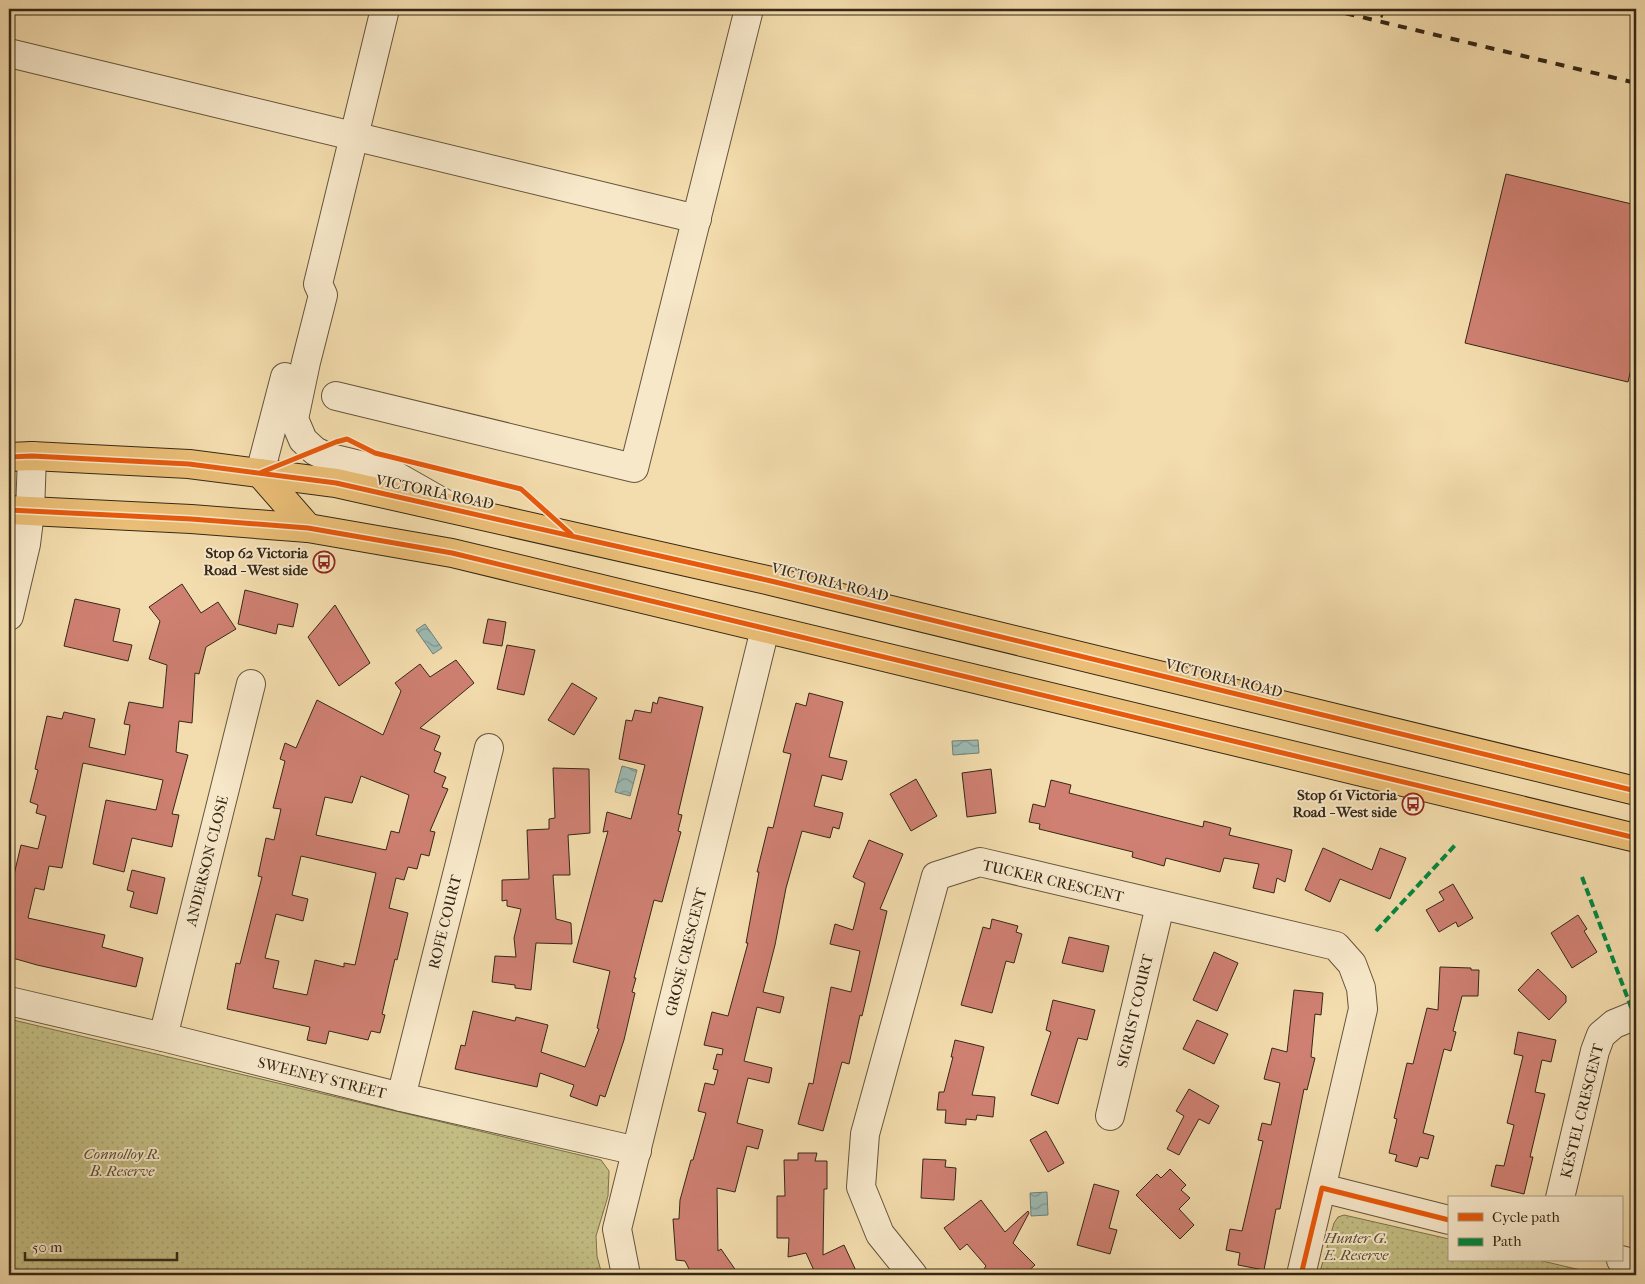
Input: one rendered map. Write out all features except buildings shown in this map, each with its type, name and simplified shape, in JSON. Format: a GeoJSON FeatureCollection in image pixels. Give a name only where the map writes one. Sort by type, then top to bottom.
{"type":"FeatureCollection","features":[{"type":"Feature","properties":{"kind":"highway","name":"VICTORIA ROAD"},"geometry":{"type":"LineString","coordinates":[[20,457],[189,464],[336,483],[772,581],[1636,792]]}},
{"type":"Feature","properties":{"kind":"highway"},"geometry":{"type":"LineString","coordinates":[[260,473],[308,528]]}},
{"type":"Feature","properties":{"kind":"highway"},"geometry":{"type":"LineString","coordinates":[[20,511],[191,519],[308,528],[452,553],[1636,838]]}},
{"type":"Feature","properties":{"kind":"street"},"geometry":{"type":"LineString","coordinates":[[260,473],[308,292],[318,284],[385,9]]}},
{"type":"Feature","properties":{"kind":"street"},"geometry":{"type":"LineString","coordinates":[[336,396],[634,468],[749,9]]}},
{"type":"Feature","properties":{"kind":"street"},"geometry":{"type":"LineString","coordinates":[[9,53],[697,219]]}},
{"type":"Feature","properties":{"kind":"street"},"geometry":{"type":"LineString","coordinates":[[318,284],[323,294],[294,418],[303,440],[315,451],[327,458],[389,472],[455,510]]}},
{"type":"Feature","properties":{"kind":"street"},"geometry":{"type":"LineString","coordinates":[[9,616],[26,544],[20,511],[20,457]]}},
{"type":"Feature","properties":{"kind":"street","name":"GROSE CRESCENT"},"geometry":{"type":"LineString","coordinates":[[626,1275],[617,1229],[765,629]]}},
{"type":"Feature","properties":{"kind":"street","name":"ANDERSON CLOSE"},"geometry":{"type":"LineString","coordinates":[[163,1037],[250,684]]}},
{"type":"Feature","properties":{"kind":"street","name":"ROFE COURT"},"geometry":{"type":"LineString","coordinates":[[401,1097],[489,748]]}},
{"type":"Feature","properties":{"kind":"street","name":"TUCKER CRESCENT"},"geometry":{"type":"LineString","coordinates":[[912,1275],[880,1234],[861,1187],[865,1134],[936,876],[980,862],[1336,946],[1352,964],[1361,988],[1363,1009],[1301,1275]]}},
{"type":"Feature","properties":{"kind":"street","name":"SIGRIST COURT"},"geometry":{"type":"LineString","coordinates":[[1110,1116],[1160,906]]}},
{"type":"Feature","properties":{"kind":"street","name":"SWEENEY STREET"},"geometry":{"type":"LineString","coordinates":[[9,1001],[163,1037],[401,1097],[637,1150]]}},
{"type":"Feature","properties":{"kind":"street","name":"KESTEL CRESCENT"},"geometry":{"type":"LineString","coordinates":[[1560,1196],[1595,1051],[1601,1035],[1614,1024],[1636,1015]]}},
{"type":"Feature","properties":{"kind":"street"},"geometry":{"type":"LineString","coordinates":[[1322,1188],[1448,1220]]}},
{"type":"Feature","properties":{"kind":"street"},"geometry":{"type":"LineString","coordinates":[[1622,1260],[1636,1264]]}},
{"type":"Feature","properties":{"kind":"green space","name":"Connolloy R. B. Reserve"},"geometry":{"type":"Polygon","coordinates":[[[9,1019],[601,1160],[609,1171],[608,1196],[596,1236],[597,1256],[602,1275],[9,1275],[9,1019]]]}},
{"type":"Feature","properties":{"kind":"green space","name":"Hunter G. E. Reserve"},"geometry":{"type":"Polygon","coordinates":[[[1344,1215],[1448,1239],[1448,1262],[1547,1262],[1602,1275],[1319,1275],[1334,1223],[1338,1217],[1344,1215]]]}},
{"type":"Feature","properties":{"kind":"water"},"geometry":{"type":"Polygon","coordinates":[[[425,624],[442,648],[433,654],[416,630],[425,624]]]}},
{"type":"Feature","properties":{"kind":"water"},"geometry":{"type":"Polygon","coordinates":[[[978,740],[979,753],[953,755],[952,741],[978,740]]]}},
{"type":"Feature","properties":{"kind":"water"},"geometry":{"type":"Polygon","coordinates":[[[622,766],[637,770],[630,796],[615,792],[622,766]]]}},
{"type":"Feature","properties":{"kind":"water"},"geometry":{"type":"Polygon","coordinates":[[[1047,1192],[1048,1215],[1031,1216],[1030,1193],[1047,1192]]]}},
{"type":"Feature","properties":{"kind":"railway"},"geometry":{"type":"LineString","coordinates":[[1328,9],[1636,83]]}},
{"type":"Feature","properties":{"kind":"railway"},"geometry":{"type":"LineString","coordinates":[[1364,9],[1383,16]]}},
{"type":"Feature","properties":{"kind":"marked path"},"geometry":{"type":"LineString","coordinates":[[1376,931],[1457,843]]}},
{"type":"Feature","properties":{"kind":"marked path"},"geometry":{"type":"LineString","coordinates":[[1582,877],[1634,1015]]}},
{"type":"Feature","properties":{"kind":"cycle path"},"geometry":{"type":"LineString","coordinates":[[262,472],[347,439],[375,453],[521,489],[571,534]]}},
{"type":"Feature","properties":{"kind":"cycle path"},"geometry":{"type":"LineString","coordinates":[[9,457],[32,456],[189,464],[336,483],[771,581],[1636,791]]}},
{"type":"Feature","properties":{"kind":"cycle path"},"geometry":{"type":"LineString","coordinates":[[9,510],[191,519],[308,528],[452,553],[1636,838]]}},
{"type":"Feature","properties":{"kind":"cycle path"},"geometry":{"type":"LineString","coordinates":[[1301,1275],[1322,1188],[1448,1220]]}},
{"type":"Feature","properties":{"kind":"place","name":"Stop 62 Victoria Road - West side"},"geometry":{"type":"Point","coordinates":[324,562]}},
{"type":"Feature","properties":{"kind":"place","name":"Stop 61 Victoria Road - West side"},"geometry":{"type":"Point","coordinates":[1413,804]}}]}
